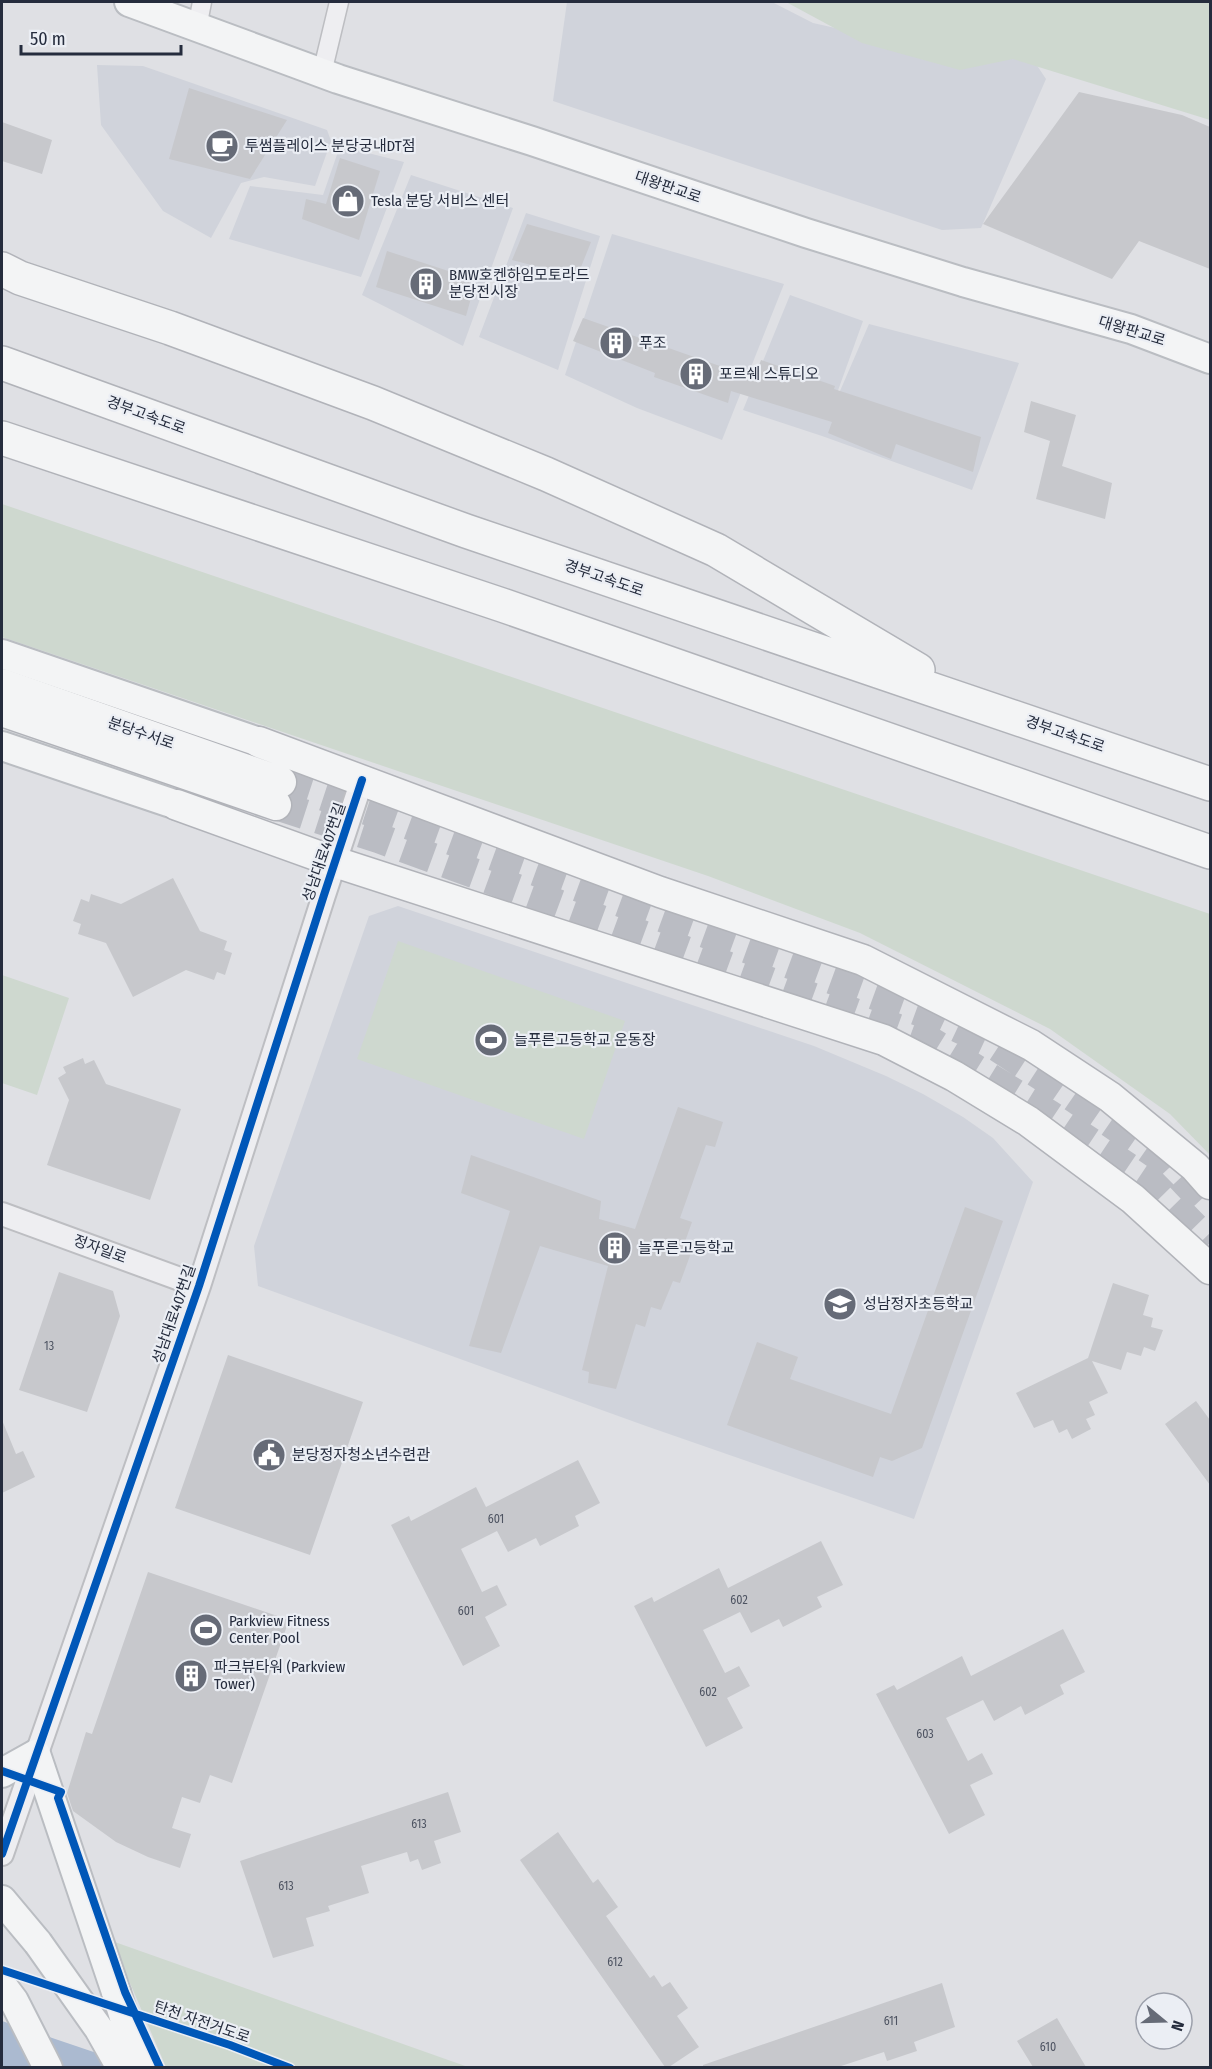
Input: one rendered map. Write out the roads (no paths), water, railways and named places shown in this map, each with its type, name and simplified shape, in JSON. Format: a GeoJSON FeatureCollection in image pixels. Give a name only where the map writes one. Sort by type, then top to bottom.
{"type":"FeatureCollection","features":[{"type":"Feature","properties":{"kind":"highway"},"geometry":{"type":"LineString","coordinates":[[2,269],[21,278],[170,328],[373,404],[546,474],[716,550],[974,704]]}},
{"type":"Feature","properties":{"kind":"highway","name":"경부고속도로"},"geometry":{"type":"LineString","coordinates":[[2,363],[466,531],[1210,784]]}},
{"type":"Feature","properties":{"kind":"highway"},"geometry":{"type":"LineString","coordinates":[[2,438],[502,605],[1210,852]]}},
{"type":"Feature","properties":{"kind":"highway","name":"분당수서로"},"geometry":{"type":"LineString","coordinates":[[2,684],[279,794],[2,711]]}},
{"type":"Feature","properties":{"kind":"highway"},"geometry":{"type":"LineString","coordinates":[[259,742],[660,892],[863,960],[1031,1045],[1110,1097],[1195,1167],[1210,1184]]}},
{"type":"Feature","properties":{"kind":"highway"},"geometry":{"type":"LineString","coordinates":[[177,805],[335,862],[884,1040],[954,1076],[1028,1121],[1133,1199],[1210,1269]]}},
{"type":"Feature","properties":{"kind":"main road","name":"대왕판교로"},"geometry":{"type":"LineString","coordinates":[[129,2],[200,15],[322,73],[818,237],[963,282],[1131,329],[1210,359]]}},
{"type":"Feature","properties":{"kind":"main road"},"geometry":{"type":"LineString","coordinates":[[2,654],[259,742]]}},
{"type":"Feature","properties":{"kind":"main road"},"geometry":{"type":"LineString","coordinates":[[2,746],[177,805]]}},
{"type":"Feature","properties":{"kind":"main road"},"geometry":{"type":"LineString","coordinates":[[2,1773],[36,1754],[140,2067]]}},
{"type":"Feature","properties":{"kind":"main road"},"geometry":{"type":"LineString","coordinates":[[2,1900],[38,1943],[99,2029],[120,2067]]}},
{"type":"Feature","properties":{"kind":"main road"},"geometry":{"type":"LineString","coordinates":[[2,1985],[14,2001],[48,2067]]}},
{"type":"Feature","properties":{"kind":"street"},"geometry":{"type":"LineString","coordinates":[[322,73],[339,2]]}},
{"type":"Feature","properties":{"kind":"street","name":"성남대로407번길"},"geometry":{"type":"LineString","coordinates":[[2,1854],[199,1286],[362,780]]}},
{"type":"Feature","properties":{"kind":"street","name":"정자일로"},"geometry":{"type":"LineString","coordinates":[[2,1214],[199,1286]]}},
{"type":"Feature","properties":{"kind":"water"},"geometry":{"type":"Polygon","coordinates":[[[2,2021],[138,2067],[2,2068],[2,2021]]]}},
{"type":"Feature","properties":{"kind":"tunnel"},"geometry":{"type":"LineString","coordinates":[[281,782],[385,816],[938,1018],[993,1044],[1166,1161],[1210,1208]]}},
{"type":"Feature","properties":{"kind":"tunnel"},"geometry":{"type":"LineString","coordinates":[[276,805],[378,838],[928,1040],[1048,1114],[1151,1183],[1210,1243]]}},
{"type":"Feature","properties":{"kind":"place","name":"투썸플레이스 분당궁내DT점"},"geometry":{"type":"Point","coordinates":[222,146]}},
{"type":"Feature","properties":{"kind":"place","name":"Tesla 분당 서비스 센터"},"geometry":{"type":"Point","coordinates":[348,201]}},
{"type":"Feature","properties":{"kind":"place","name":"BMW호켄하임모토라드 분당전시장"},"geometry":{"type":"Point","coordinates":[426,284]}},
{"type":"Feature","properties":{"kind":"place","name":"푸조"},"geometry":{"type":"Point","coordinates":[616,343]}},
{"type":"Feature","properties":{"kind":"place","name":"포르쉐 스튜디오"},"geometry":{"type":"Point","coordinates":[696,374]}},
{"type":"Feature","properties":{"kind":"place","name":"늘푸른고등학교 운동장"},"geometry":{"type":"Point","coordinates":[491,1040]}},
{"type":"Feature","properties":{"kind":"place","name":"늘푸른고등학교"},"geometry":{"type":"Point","coordinates":[615,1248]}},
{"type":"Feature","properties":{"kind":"place","name":"성남정자초등학교"},"geometry":{"type":"Point","coordinates":[840,1304]}},
{"type":"Feature","properties":{"kind":"place","name":"분당정자청소년수련관"},"geometry":{"type":"Point","coordinates":[269,1455]}},
{"type":"Feature","properties":{"kind":"place","name":"Parkview Fitness Center Pool"},"geometry":{"type":"Point","coordinates":[206,1630]}},
{"type":"Feature","properties":{"kind":"place","name":"파크뷰타워 (Parkview Tower)"},"geometry":{"type":"Point","coordinates":[191,1676]}}]}
